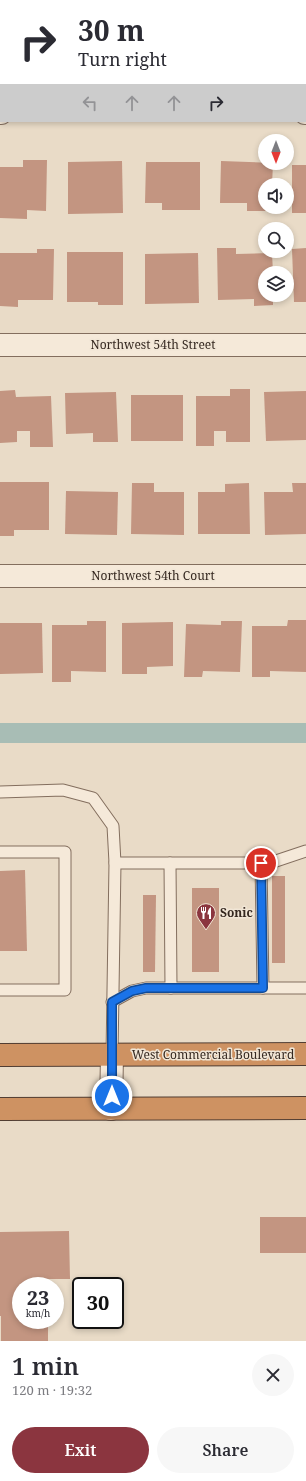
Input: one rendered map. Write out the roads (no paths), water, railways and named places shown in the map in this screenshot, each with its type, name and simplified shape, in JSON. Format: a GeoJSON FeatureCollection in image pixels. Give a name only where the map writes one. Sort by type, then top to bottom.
{"type":"FeatureCollection","features":[{"type":"Feature","properties":{"kind":"highway","name":"West Commercial Boulevard"},"geometry":{"type":"LineString","coordinates":[[0,1055],[306,1054]]}},
{"type":"Feature","properties":{"kind":"highway"},"geometry":{"type":"LineString","coordinates":[[0,1109],[306,1108]]}},
{"type":"Feature","properties":{"kind":"street","name":"Northwest 54th Street"},"geometry":{"type":"LineString","coordinates":[[0,345],[306,345]]}},
{"type":"Feature","properties":{"kind":"street","name":"Northwest 54th Court"},"geometry":{"type":"LineString","coordinates":[[0,576],[306,576]]}},
{"type":"Feature","properties":{"kind":"street"},"geometry":{"type":"LineString","coordinates":[[112,1055],[112,1109]]}},
{"type":"Feature","properties":{"kind":"lane"},"geometry":{"type":"LineString","coordinates":[[0,792],[63,790],[94,798],[113,826],[115,863],[112,1055]]}},
{"type":"Feature","properties":{"kind":"lane"},"geometry":{"type":"LineString","coordinates":[[115,863],[270,863],[306,851]]}},
{"type":"Feature","properties":{"kind":"lane"},"geometry":{"type":"LineString","coordinates":[[0,852],[65,852],[65,990],[0,990]]}},
{"type":"Feature","properties":{"kind":"lane"},"geometry":{"type":"LineString","coordinates":[[170,863],[171,988]]}},
{"type":"Feature","properties":{"kind":"lane"},"geometry":{"type":"LineString","coordinates":[[261,863],[263,988]]}},
{"type":"Feature","properties":{"kind":"lane"},"geometry":{"type":"LineString","coordinates":[[112,1002],[132,991],[146,988],[306,988]]}},
{"type":"Feature","properties":{"kind":"waterway"},"geometry":{"type":"LineString","coordinates":[[0,733],[306,733]]}},
{"type":"Feature","properties":{"kind":"place","name":"Sonic"},"geometry":{"type":"Point","coordinates":[206,930]}}]}
